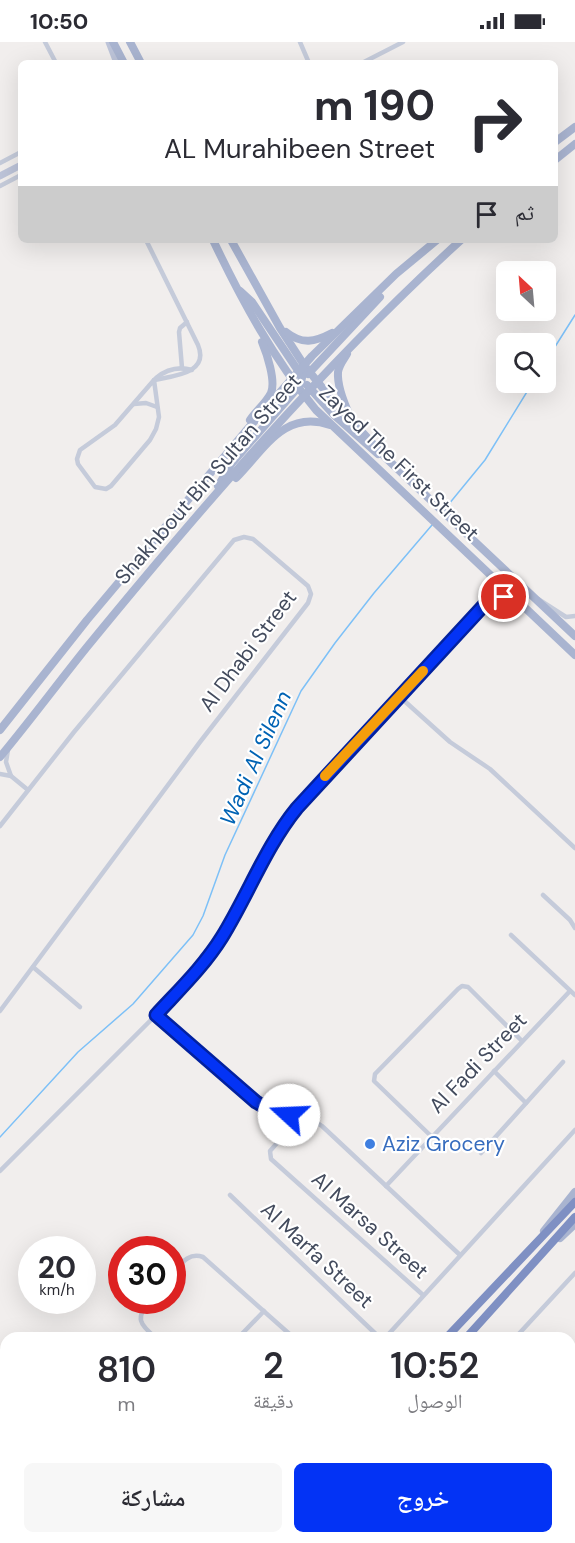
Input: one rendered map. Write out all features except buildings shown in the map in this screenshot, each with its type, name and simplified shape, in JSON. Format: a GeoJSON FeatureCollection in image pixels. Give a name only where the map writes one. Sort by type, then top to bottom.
{"type":"FeatureCollection","features":[{"type":"Feature","properties":{"kind":"highway"},"geometry":{"type":"LineString","coordinates":[[452,1332],[575,1202]]}},
{"type":"Feature","properties":{"kind":"highway"},"geometry":{"type":"LineString","coordinates":[[472,1332],[575,1217]]}},
{"type":"Feature","properties":{"kind":"main road"},"geometry":{"type":"LineString","coordinates":[[111,42],[122,60]]}},
{"type":"Feature","properties":{"kind":"main road"},"geometry":{"type":"LineString","coordinates":[[132,44],[140,60]]}},
{"type":"Feature","properties":{"kind":"main road"},"geometry":{"type":"LineString","coordinates":[[558,140],[575,127]]}},
{"type":"Feature","properties":{"kind":"main road"},"geometry":{"type":"LineString","coordinates":[[558,157],[575,144]]}},
{"type":"Feature","properties":{"kind":"main road","name":"Zayed The First Street"},"geometry":{"type":"LineString","coordinates":[[214,243],[257,326],[292,380]]}},
{"type":"Feature","properties":{"kind":"main road","name":"Zayed The First Street"},"geometry":{"type":"LineString","coordinates":[[233,243],[280,328],[304,378],[304,395],[331,426],[575,655]]}},
{"type":"Feature","properties":{"kind":"main road","name":"Shakhbout Bin Sultan Street"},"geometry":{"type":"LineString","coordinates":[[304,378],[341,328],[396,274],[433,243]]}},
{"type":"Feature","properties":{"kind":"main road","name":"Shakhbout Bin Sultan Street"},"geometry":{"type":"LineString","coordinates":[[0,730],[81,628],[292,380],[304,378],[317,381],[357,339],[458,243]]}},
{"type":"Feature","properties":{"kind":"main road"},"geometry":{"type":"LineString","coordinates":[[214,496],[232,463],[304,378],[368,310],[396,274]]}},
{"type":"Feature","properties":{"kind":"main road"},"geometry":{"type":"LineString","coordinates":[[237,290],[252,302],[304,378],[334,415],[368,446],[386,458]]}},
{"type":"Feature","properties":{"kind":"main road"},"geometry":{"type":"LineString","coordinates":[[246,432],[250,420],[270,395],[272,388],[268,360],[257,326]]}},
{"type":"Feature","properties":{"kind":"main road"},"geometry":{"type":"LineString","coordinates":[[280,328],[294,338],[311,342],[341,328]]}},
{"type":"Feature","properties":{"kind":"main road"},"geometry":{"type":"LineString","coordinates":[[353,423],[342,395],[338,373],[357,339]]}},
{"type":"Feature","properties":{"kind":"main road","name":"Zayed The First Street"},"geometry":{"type":"LineString","coordinates":[[317,381],[386,458],[575,636]]}},
{"type":"Feature","properties":{"kind":"main road","name":"Shakhbout Bin Sultan Street"},"geometry":{"type":"LineString","coordinates":[[0,757],[87,647],[214,496],[304,395]]}},
{"type":"Feature","properties":{"kind":"main road"},"geometry":{"type":"LineString","coordinates":[[214,496],[235,479],[285,427],[310,421],[331,426]]}},
{"type":"Feature","properties":{"kind":"main road"},"geometry":{"type":"LineString","coordinates":[[540,1237],[575,1192]]}},
{"type":"Feature","properties":{"kind":"main road"},"geometry":{"type":"LineString","coordinates":[[550,1247],[575,1224]]}},
{"type":"Feature","properties":{"kind":"street"},"geometry":{"type":"LineString","coordinates":[[45,42],[54,60]]}},
{"type":"Feature","properties":{"kind":"street"},"geometry":{"type":"LineString","coordinates":[[111,42],[116,60]]}},
{"type":"Feature","properties":{"kind":"street"},"geometry":{"type":"LineString","coordinates":[[300,42],[309,60]]}},
{"type":"Feature","properties":{"kind":"street"},"geometry":{"type":"LineString","coordinates":[[368,60],[403,42]]}},
{"type":"Feature","properties":{"kind":"street"},"geometry":{"type":"LineString","coordinates":[[0,163],[18,154]]}},
{"type":"Feature","properties":{"kind":"street"},"geometry":{"type":"LineString","coordinates":[[0,176],[18,167]]}},
{"type":"Feature","properties":{"kind":"street"},"geometry":{"type":"LineString","coordinates":[[0,186],[18,177]]}},
{"type":"Feature","properties":{"kind":"street"},"geometry":{"type":"LineString","coordinates":[[148,243],[200,351],[199,361],[192,370],[182,375],[154,380]]}},
{"type":"Feature","properties":{"kind":"street"},"geometry":{"type":"LineString","coordinates":[[182,368],[178,332],[187,322]]}},
{"type":"Feature","properties":{"kind":"street"},"geometry":{"type":"LineString","coordinates":[[154,380],[158,423],[150,440],[111,486],[106,489],[95,487],[78,464],[78,454],[84,446],[115,425],[154,380],[169,370],[182,368],[192,370]]}},
{"type":"Feature","properties":{"kind":"street"},"geometry":{"type":"LineString","coordinates":[[134,404],[146,403],[157,406]]}},
{"type":"Feature","properties":{"kind":"street","name":"Al Dhabi Street"},"geometry":{"type":"LineString","coordinates":[[0,826],[234,540],[244,537],[253,539],[308,586],[310,594],[308,603],[200,742],[0,1011]]}},
{"type":"Feature","properties":{"kind":"street"},"geometry":{"type":"LineString","coordinates":[[0,1171],[195,973],[221,939],[291,815],[486,603],[491,586],[488,574]]}},
{"type":"Feature","properties":{"kind":"street"},"geometry":{"type":"LineString","coordinates":[[486,603],[500,597],[517,601]]}},
{"type":"Feature","properties":{"kind":"street"},"geometry":{"type":"LineString","coordinates":[[535,598],[550,605],[566,617],[575,616]]}},
{"type":"Feature","properties":{"kind":"street"},"geometry":{"type":"LineString","coordinates":[[400,697],[450,742],[490,769],[575,849]]}},
{"type":"Feature","properties":{"kind":"street"},"geometry":{"type":"LineString","coordinates":[[8,747],[6,762],[11,776]]}},
{"type":"Feature","properties":{"kind":"street"},"geometry":{"type":"LineString","coordinates":[[0,774],[11,776],[28,790]]}},
{"type":"Feature","properties":{"kind":"street"},"geometry":{"type":"LineString","coordinates":[[543,895],[572,921],[575,928]]}},
{"type":"Feature","properties":{"kind":"street"},"geometry":{"type":"LineString","coordinates":[[511,935],[575,996]]}},
{"type":"Feature","properties":{"kind":"street"},"geometry":{"type":"LineString","coordinates":[[33,967],[80,1007]]}},
{"type":"Feature","properties":{"kind":"street"},"geometry":{"type":"LineString","coordinates":[[431,1136],[374,1081],[375,1074],[462,986],[468,987],[522,1041]]}},
{"type":"Feature","properties":{"kind":"street","name":"Al Fadi Street"},"geometry":{"type":"LineString","coordinates":[[386,1186],[570,991]]}},
{"type":"Feature","properties":{"kind":"street"},"geometry":{"type":"LineString","coordinates":[[156,1015],[256,1102],[272,1111],[308,1118],[318,1123],[460,1255]]}},
{"type":"Feature","properties":{"kind":"street"},"geometry":{"type":"LineString","coordinates":[[481,1153],[563,1062]]}},
{"type":"Feature","properties":{"kind":"street"},"geometry":{"type":"LineString","coordinates":[[494,1071],[526,1103]]}},
{"type":"Feature","properties":{"kind":"street","name":"Al Marsa Street"},"geometry":{"type":"LineString","coordinates":[[291,1127],[270,1151],[271,1159],[423,1295]]}},
{"type":"Feature","properties":{"kind":"street"},"geometry":{"type":"LineString","coordinates":[[388,1332],[575,1130]]}},
{"type":"Feature","properties":{"kind":"street","name":"Al Marfa Street"},"geometry":{"type":"LineString","coordinates":[[230,1196],[376,1332]]}},
{"type":"Feature","properties":{"kind":"street"},"geometry":{"type":"LineString","coordinates":[[186,1259],[200,1255],[287,1332]]}},
{"type":"Feature","properties":{"kind":"street"},"geometry":{"type":"LineString","coordinates":[[521,1332],[575,1273]]}},
{"type":"Feature","properties":{"kind":"street"},"geometry":{"type":"LineString","coordinates":[[244,1332],[264,1311]]}},
{"type":"Feature","properties":{"kind":"street"},"geometry":{"type":"LineString","coordinates":[[141,1314],[143,1326],[150,1332]]}},
{"type":"Feature","properties":{"kind":"waterway","name":"Wadi Al Silenn"},"geometry":{"type":"LineString","coordinates":[[556,345],[575,315]]}},
{"type":"Feature","properties":{"kind":"waterway","name":"Wadi Al Silenn"},"geometry":{"type":"LineString","coordinates":[[444,510],[485,460],[526,393]]}},
{"type":"Feature","properties":{"kind":"waterway","name":"Wadi Al Silenn"},"geometry":{"type":"LineString","coordinates":[[0,1137],[78,1052],[133,1004],[193,935],[203,916],[225,855],[301,691],[374,593],[432,525]]}},
{"type":"Feature","properties":{"kind":"slow traffic"},"geometry":{"type":"LineString","coordinates":[[325,776],[423,671]]}},
{"type":"Feature","properties":{"kind":"place","name":"Aziz Grocery"},"geometry":{"type":"Point","coordinates":[370,1144]}},
{"type":"Feature","properties":{"kind":"route"},"geometry":{"type":"LineString","coordinates":[[289,1115],[272,1111],[256,1102],[156,1015],[195,973],[221,939],[291,815],[486,603],[491,599],[504,597]]}}]}
